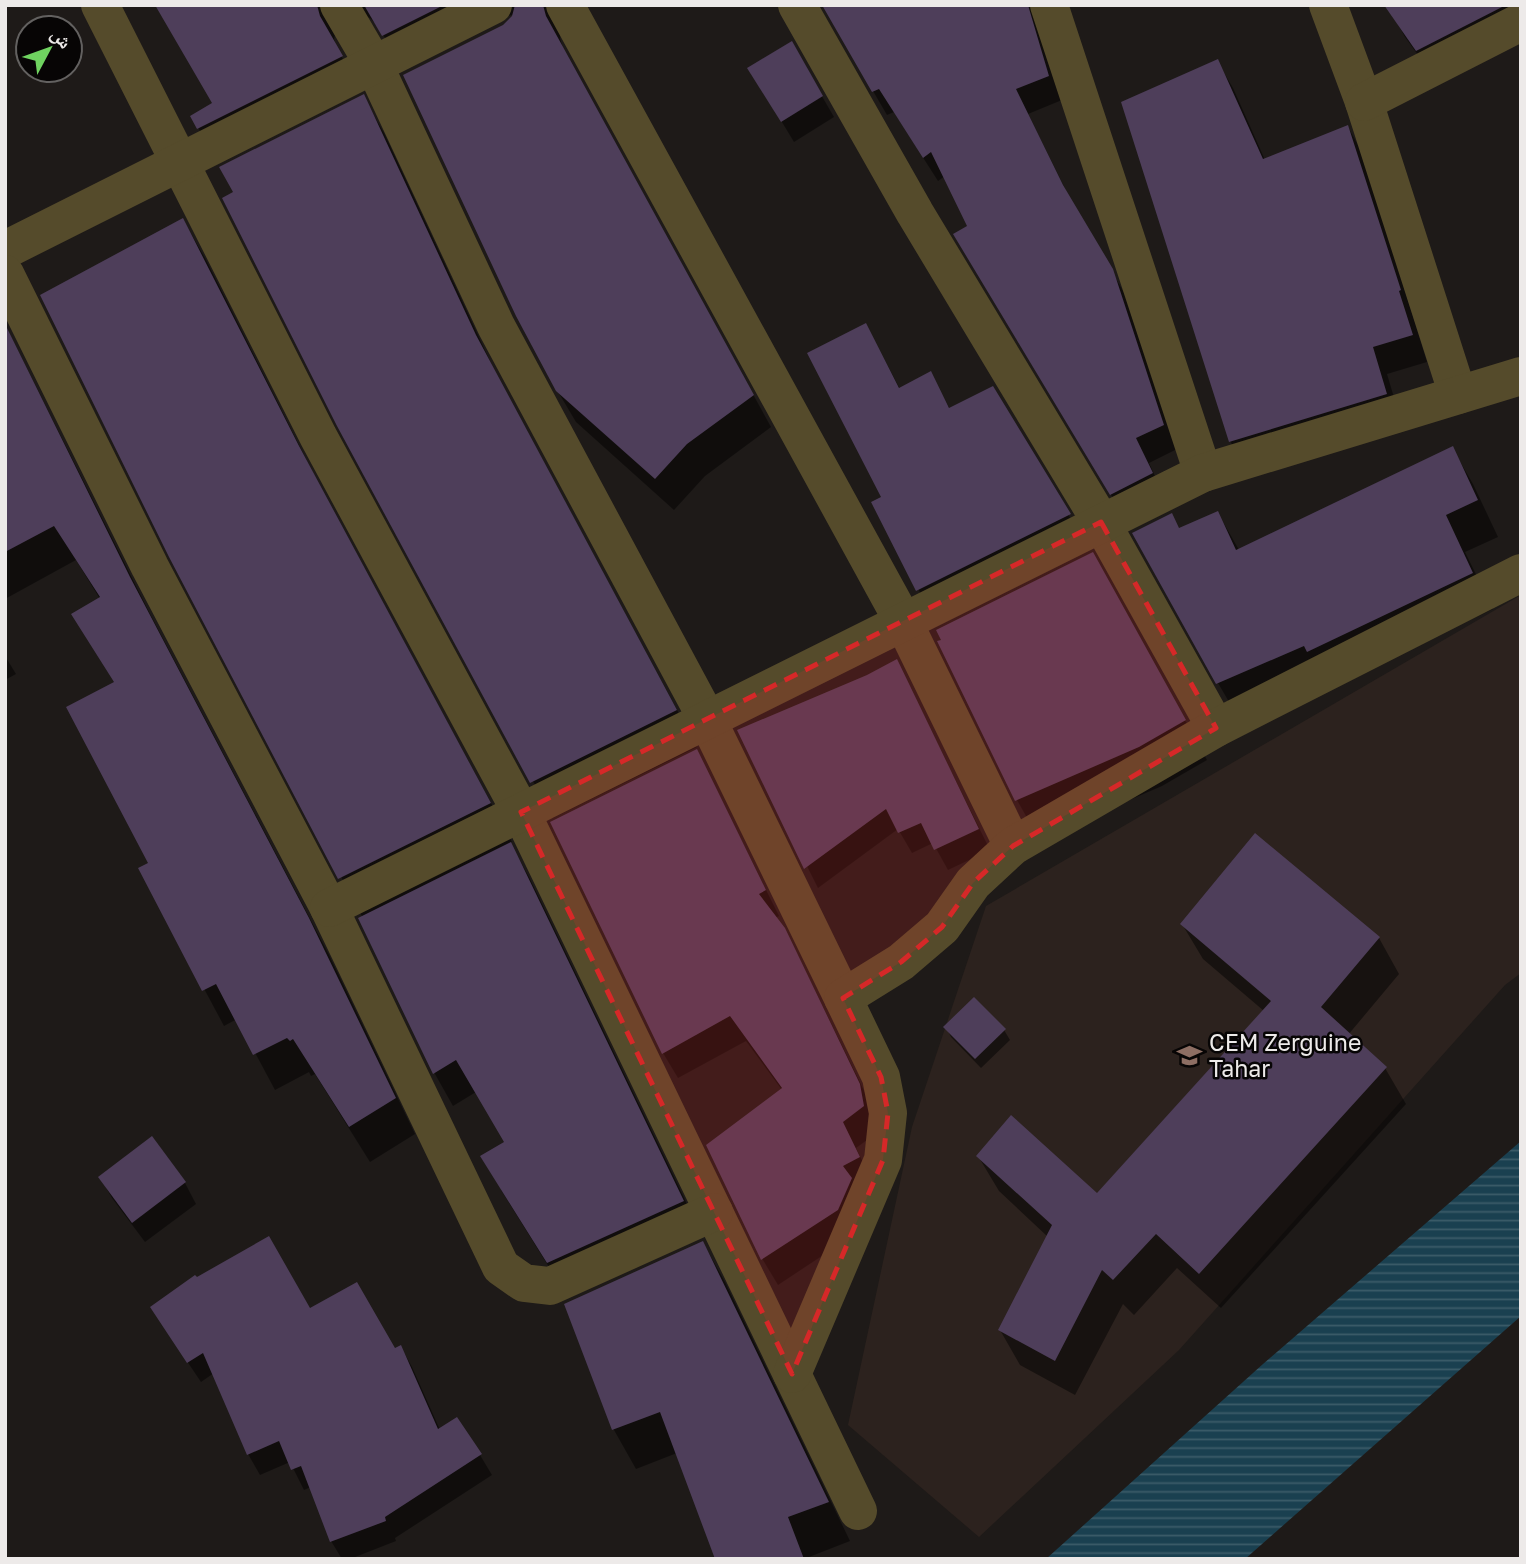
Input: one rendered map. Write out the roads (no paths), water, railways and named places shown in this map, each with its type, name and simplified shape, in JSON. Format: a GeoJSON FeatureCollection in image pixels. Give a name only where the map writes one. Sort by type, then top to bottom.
{"type":"FeatureCollection","features":[{"type":"Feature","properties":{"kind":"street"},"geometry":{"type":"LineString","coordinates":[[100,5],[318,436],[521,812],[859,1511]]}},
{"type":"Feature","properties":{"kind":"street"},"geometry":{"type":"LineString","coordinates":[[339,5],[374,65],[496,326],[707,719],[881,1077],[888,1113],[883,1160],[792,1374]]}},
{"type":"Feature","properties":{"kind":"street"},"geometry":{"type":"LineString","coordinates":[[5,250],[493,5]]}},
{"type":"Feature","properties":{"kind":"street"},"geometry":{"type":"LineString","coordinates":[[565,5],[903,621],[1013,846]]}},
{"type":"Feature","properties":{"kind":"street"},"geometry":{"type":"LineString","coordinates":[[797,5],[915,213],[1101,522],[1216,728]]}},
{"type":"Feature","properties":{"kind":"street"},"geometry":{"type":"LineString","coordinates":[[1049,5],[1203,472]]}},
{"type":"Feature","properties":{"kind":"street"},"geometry":{"type":"LineString","coordinates":[[1328,5],[1364,102],[1458,394]]}},
{"type":"Feature","properties":{"kind":"street"},"geometry":{"type":"LineString","coordinates":[[1364,102],[1521,22]]}},
{"type":"Feature","properties":{"kind":"street"},"geometry":{"type":"LineString","coordinates":[[5,274],[150,567],[329,908],[501,1267],[524,1283],[551,1286],[714,1212]]}},
{"type":"Feature","properties":{"kind":"street"},"geometry":{"type":"LineString","coordinates":[[329,908],[1203,472],[1521,376]]}},
{"type":"Feature","properties":{"kind":"street"},"geometry":{"type":"LineString","coordinates":[[842,998],[901,962],[942,927],[973,883],[1013,846],[1216,728],[1521,573]]}},
{"type":"Feature","properties":{"kind":"water"},"geometry":{"type":"Polygon","coordinates":[[[1521,1141],[1521,1316],[1245,1559],[1046,1559],[1263,1364],[1521,1141]]]}},
{"type":"Feature","properties":{"kind":"place","name":"CEM Zerguine Tahar"},"geometry":{"type":"Point","coordinates":[1189,1056]}}]}
